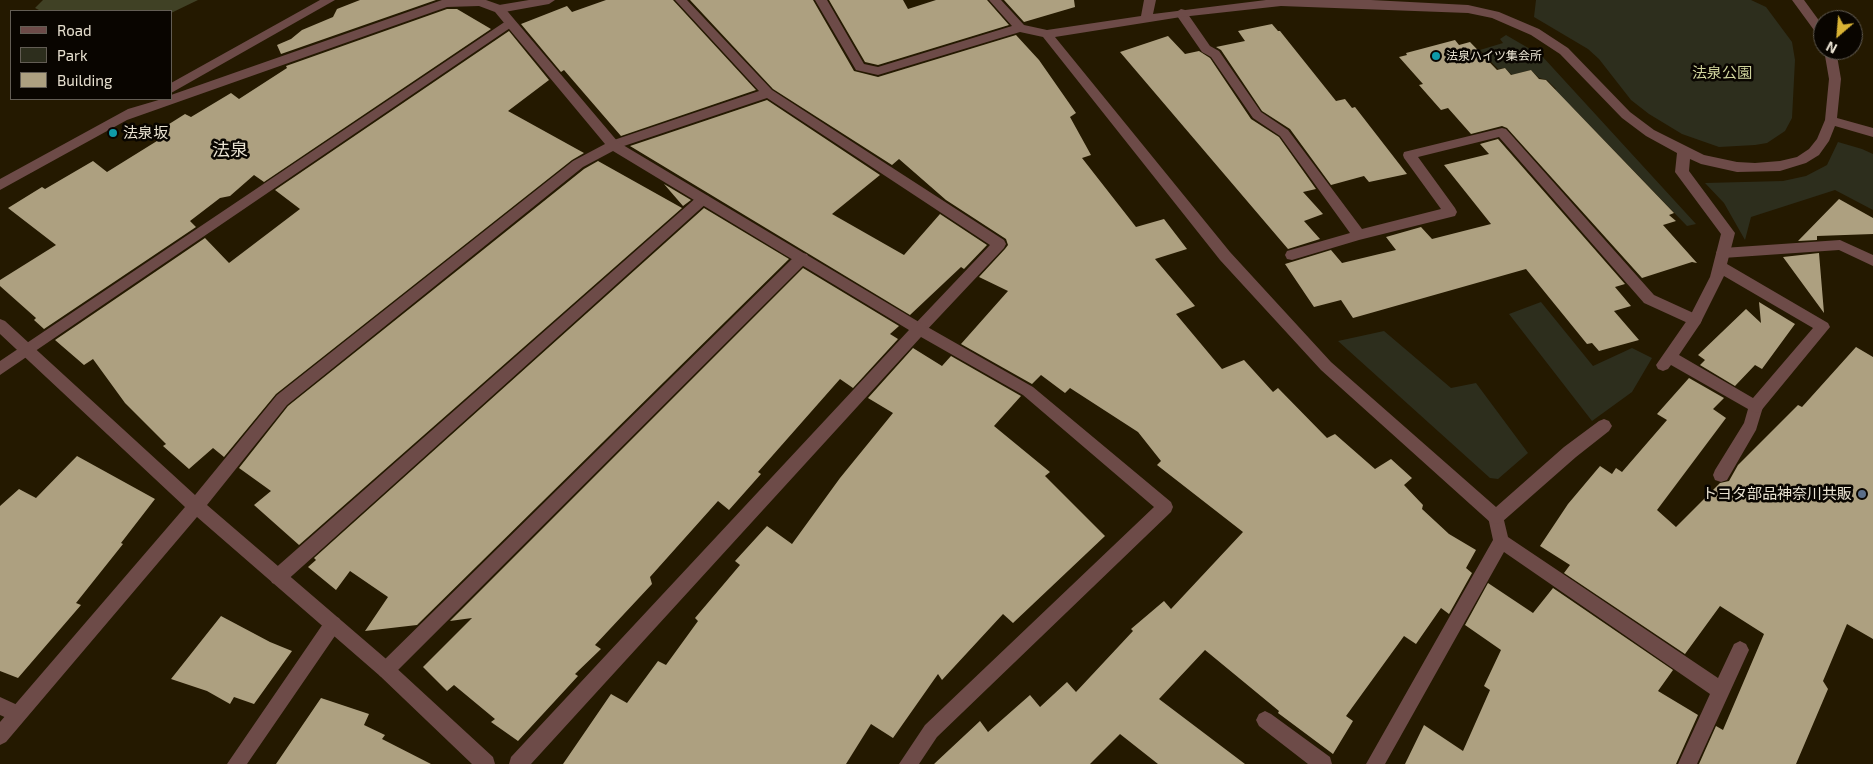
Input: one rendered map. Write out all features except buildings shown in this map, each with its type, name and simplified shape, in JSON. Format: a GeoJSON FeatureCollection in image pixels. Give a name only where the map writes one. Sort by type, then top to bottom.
{"type":"FeatureCollection","features":[{"type":"Feature","properties":{"kind":"street"},"geometry":{"type":"LineString","coordinates":[[172,88],[329,0]]}},
{"type":"Feature","properties":{"kind":"street"},"geometry":{"type":"LineString","coordinates":[[172,100],[446,3],[480,2],[499,9],[550,0]]}},
{"type":"Feature","properties":{"kind":"street"},"geometry":{"type":"LineString","coordinates":[[518,764],[999,244],[768,93],[681,0]]}},
{"type":"Feature","properties":{"kind":"street"},"geometry":{"type":"LineString","coordinates":[[822,0],[860,67],[878,72],[1020,28],[1047,34],[1146,18],[1240,6],[1304,2],[1444,6],[1495,15],[1535,32],[1564,52],[1626,115],[1650,133],[1701,159],[1737,167],[1780,166],[1801,160],[1814,152],[1823,141],[1831,120],[1835,79],[1832,60]]}},
{"type":"Feature","properties":{"kind":"street"},"geometry":{"type":"LineString","coordinates":[[995,0],[1020,28]]}},
{"type":"Feature","properties":{"kind":"street"},"geometry":{"type":"LineString","coordinates":[[1146,18],[1150,0]]}},
{"type":"Feature","properties":{"kind":"street"},"geometry":{"type":"LineString","coordinates":[[1798,0],[1813,19]]}},
{"type":"Feature","properties":{"kind":"street"},"geometry":{"type":"LineString","coordinates":[[499,9],[613,145],[919,329],[1028,391],[1165,507],[931,730],[910,763]]}},
{"type":"Feature","properties":{"kind":"street"},"geometry":{"type":"LineString","coordinates":[[1181,13],[1206,50],[1215,54],[1257,115],[1284,133],[1359,235]]}},
{"type":"Feature","properties":{"kind":"street"},"geometry":{"type":"LineString","coordinates":[[0,369],[509,23]]}},
{"type":"Feature","properties":{"kind":"street"},"geometry":{"type":"LineString","coordinates":[[1047,34],[1225,256],[1319,359],[1496,517],[1501,541],[1375,764]]}},
{"type":"Feature","properties":{"kind":"street"},"geometry":{"type":"LineString","coordinates":[[0,736],[196,506],[282,400],[578,164],[613,145],[768,93]]}},
{"type":"Feature","properties":{"kind":"street"},"geometry":{"type":"LineString","coordinates":[[0,185],[153,100]]}},
{"type":"Feature","properties":{"kind":"street"},"geometry":{"type":"LineString","coordinates":[[123,117],[171,100]]}},
{"type":"Feature","properties":{"kind":"street"},"geometry":{"type":"LineString","coordinates":[[1831,120],[1873,133]]}},
{"type":"Feature","properties":{"kind":"street"},"geometry":{"type":"LineString","coordinates":[[1292,255],[1359,235],[1450,212],[1409,155],[1502,132],[1649,299],[1695,320]]}},
{"type":"Feature","properties":{"kind":"street"},"geometry":{"type":"LineString","coordinates":[[1684,151],[1682,172],[1728,233],[1717,277],[1695,320],[1666,361],[1756,408]]}},
{"type":"Feature","properties":{"kind":"street"},"geometry":{"type":"LineString","coordinates":[[278,577],[703,199]]}},
{"type":"Feature","properties":{"kind":"street"},"geometry":{"type":"LineString","coordinates":[[1724,253],[1840,245],[1873,261]]}},
{"type":"Feature","properties":{"kind":"street"},"geometry":{"type":"LineString","coordinates":[[386,670],[802,258]]}},
{"type":"Feature","properties":{"kind":"street"},"geometry":{"type":"LineString","coordinates":[[1720,267],[1823,327],[1756,408],[1751,425],[1721,475]]}},
{"type":"Feature","properties":{"kind":"street"},"geometry":{"type":"LineString","coordinates":[[0,325],[196,506],[386,670],[486,764]]}},
{"type":"Feature","properties":{"kind":"street"},"geometry":{"type":"LineString","coordinates":[[1496,517],[1570,452],[1604,426]]}},
{"type":"Feature","properties":{"kind":"street"},"geometry":{"type":"LineString","coordinates":[[1501,541],[1722,691]]}},
{"type":"Feature","properties":{"kind":"street"},"geometry":{"type":"LineString","coordinates":[[236,764],[333,624]]}},
{"type":"Feature","properties":{"kind":"street"},"geometry":{"type":"LineString","coordinates":[[1687,764],[1740,650]]}},
{"type":"Feature","properties":{"kind":"street"},"geometry":{"type":"LineString","coordinates":[[0,706],[18,714]]}},
{"type":"Feature","properties":{"kind":"street"},"geometry":{"type":"LineString","coordinates":[[1265,720],[1323,764]]}},
{"type":"Feature","properties":{"kind":"green space"},"geometry":{"type":"Polygon","coordinates":[[[43,0],[198,0],[172,13],[172,10],[39,10],[35,8],[43,0]]]}},
{"type":"Feature","properties":{"kind":"green space","name":"法泉公園"},"geometry":{"type":"Polygon","coordinates":[[[1536,0],[1751,0],[1766,7],[1792,42],[1795,60],[1792,118],[1785,131],[1767,143],[1755,145],[1719,147],[1682,134],[1649,114],[1631,100],[1599,59],[1588,49],[1534,17],[1536,0]]]}},
{"type":"Feature","properties":{"kind":"green space"},"geometry":{"type":"Polygon","coordinates":[[[1506,35],[1542,56],[1696,224],[1687,226],[1571,106],[1551,91],[1556,89],[1547,80],[1539,78],[1531,70],[1512,75],[1505,68],[1498,69],[1480,50],[1503,43],[1500,39],[1506,35]]]}},
{"type":"Feature","properties":{"kind":"green space"},"geometry":{"type":"Polygon","coordinates":[[[1838,142],[1873,154],[1873,210],[1835,190],[1751,217],[1745,240],[1724,203],[1705,183],[1783,181],[1806,176],[1827,165],[1838,142]]]}},
{"type":"Feature","properties":{"kind":"green space"},"geometry":{"type":"Polygon","coordinates":[[[1541,302],[1593,366],[1632,348],[1652,358],[1632,392],[1592,421],[1509,314],[1541,302]]]}},
{"type":"Feature","properties":{"kind":"green space"},"geometry":{"type":"Polygon","coordinates":[[[1384,331],[1451,388],[1476,383],[1528,453],[1498,479],[1490,478],[1338,341],[1384,331]]]}},
{"type":"Feature","properties":{"kind":"place","name":"法泉ハイツ集会所"},"geometry":{"type":"Point","coordinates":[1436,56]}},
{"type":"Feature","properties":{"kind":"place","name":"法泉坂"},"geometry":{"type":"Point","coordinates":[113,133]}},
{"type":"Feature","properties":{"kind":"place","name":"トヨタ部品神奈川共販"},"geometry":{"type":"Point","coordinates":[1862,494]}},
{"type":"Feature","properties":{"kind":"district","name":"法泉"},"geometry":{"type":"Point","coordinates":[230,150]}}]}
